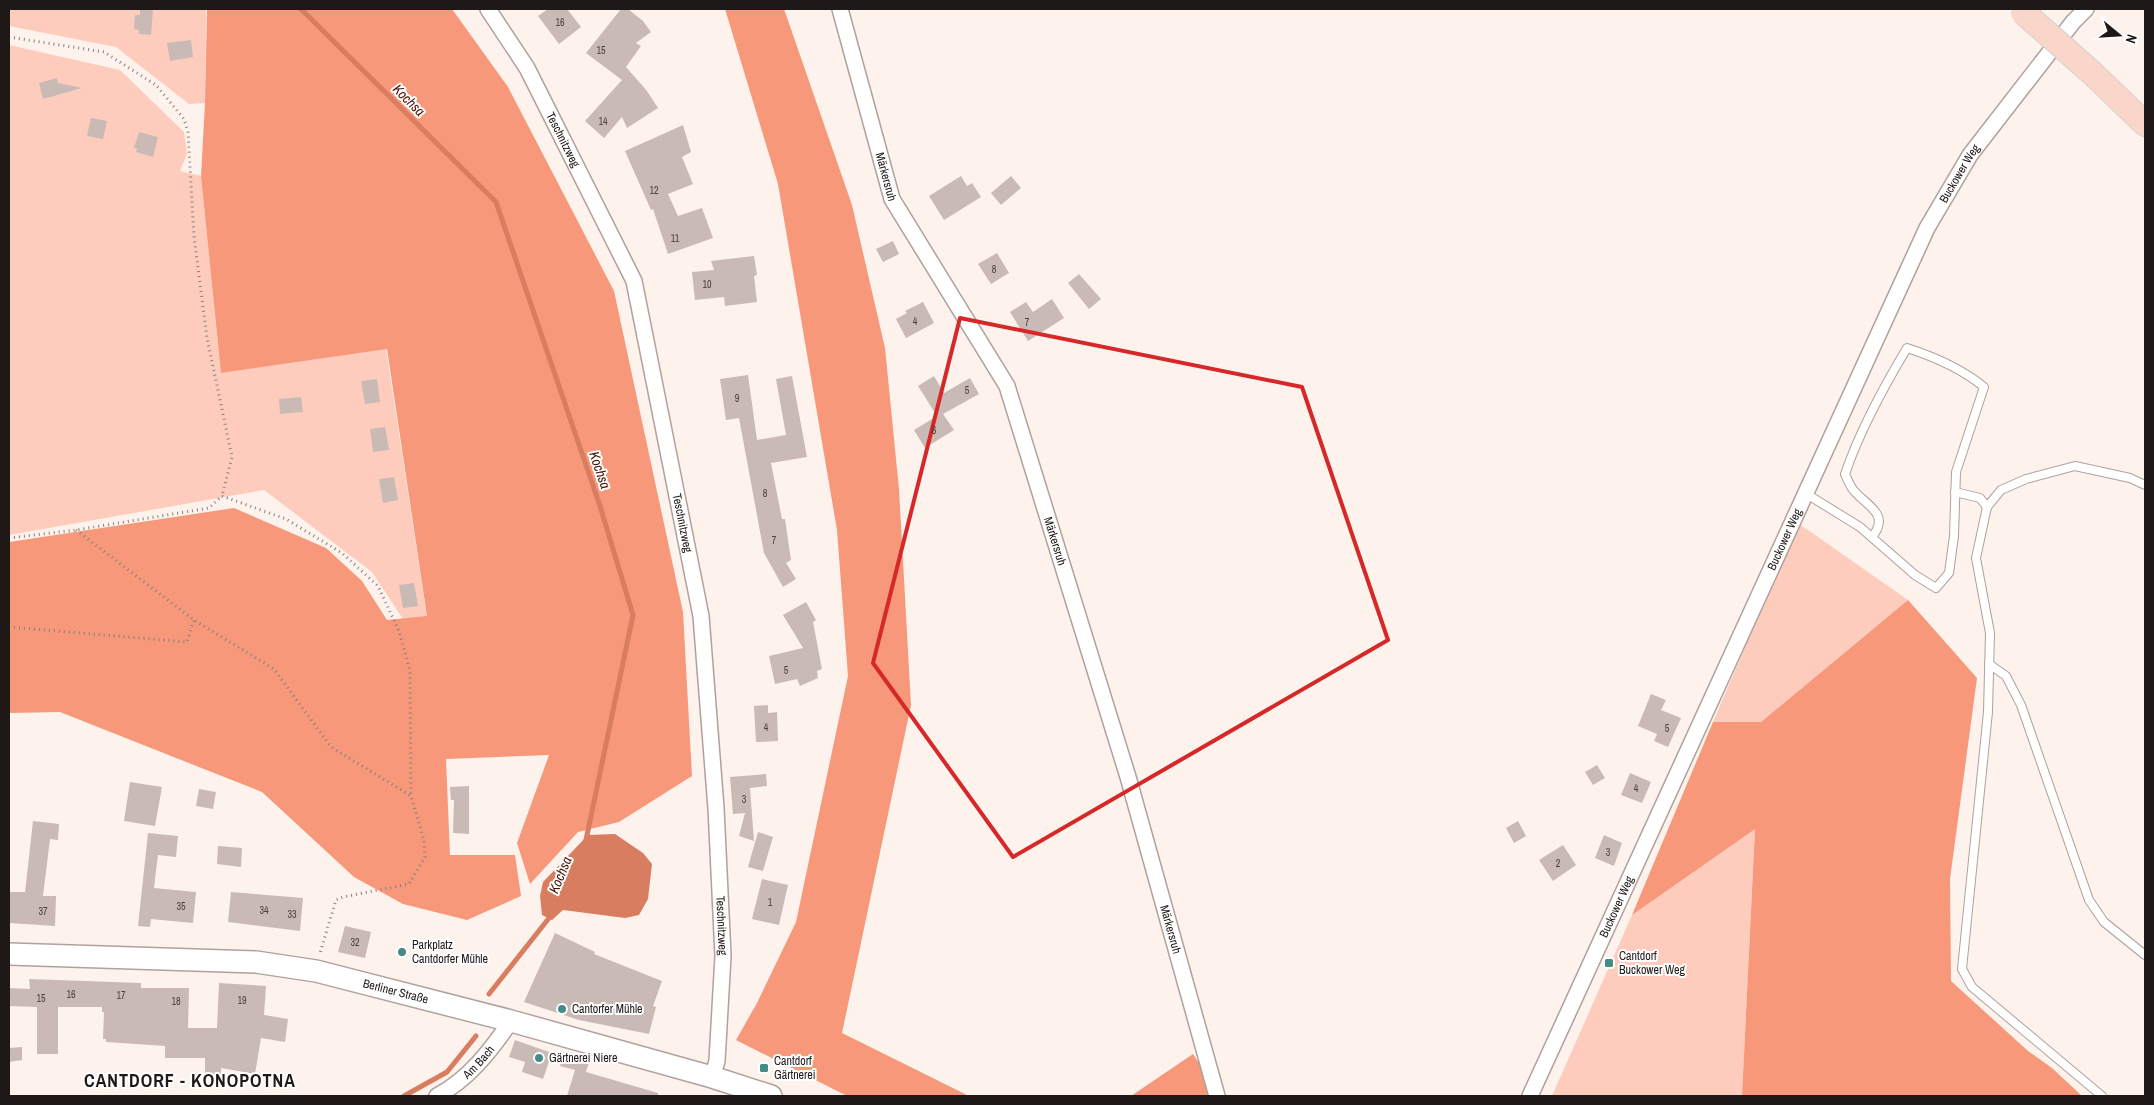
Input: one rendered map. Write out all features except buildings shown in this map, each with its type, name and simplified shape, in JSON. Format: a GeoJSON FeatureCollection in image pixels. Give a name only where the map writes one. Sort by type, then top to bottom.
{"type":"FeatureCollection","features":[{"type":"Feature","properties":{"kind":"main road"},"geometry":{"type":"LineString","coordinates":[[2021,10],[2092,73],[2145,124]]}},
{"type":"Feature","properties":{"kind":"main road","name":"Berliner Straße"},"geometry":{"type":"LineString","coordinates":[[9,954],[256,962],[316,971],[511,1021],[712,1077],[771,1096]]}},
{"type":"Feature","properties":{"kind":"street","name":"Teschnitzweg"},"geometry":{"type":"LineString","coordinates":[[488,9],[527,68],[634,281],[701,616],[716,808],[723,956],[717,1061],[712,1077]]}},
{"type":"Feature","properties":{"kind":"street","name":"Märkersruh"},"geometry":{"type":"LineString","coordinates":[[840,9],[892,199],[1007,386],[1128,777],[1217,1096]]}},
{"type":"Feature","properties":{"kind":"street","name":"Buckower Weg"},"geometry":{"type":"LineString","coordinates":[[1530,1096],[1927,228],[1970,155],[2073,22],[2086,9]]}},
{"type":"Feature","properties":{"kind":"street","name":"Am Bach"},"geometry":{"type":"LineString","coordinates":[[437,1096],[450,1089],[488,1053],[511,1021]]}},
{"type":"Feature","properties":{"kind":"lane"},"geometry":{"type":"LineString","coordinates":[[1805,493],[1860,527],[1916,575],[1936,588],[1949,573],[1954,536],[1956,472],[1984,386],[1969,374],[1930,356],[1906,348],[1889,377],[1852,453],[1845,474],[1853,490],[1876,512],[1880,521],[1879,529],[1872,537]]}},
{"type":"Feature","properties":{"kind":"lane"},"geometry":{"type":"LineString","coordinates":[[2102,1096],[1972,987],[1962,969],[1988,712],[1990,633],[1976,558],[1987,507],[2001,490],[2026,479],[2075,466],[2130,478],[2145,485]]}},
{"type":"Feature","properties":{"kind":"lane"},"geometry":{"type":"LineString","coordinates":[[1955,492],[1980,498],[1987,507]]}},
{"type":"Feature","properties":{"kind":"lane"},"geometry":{"type":"LineString","coordinates":[[1989,664],[2006,676],[2020,705],[2089,900],[2104,922],[2145,955]]}},
{"type":"Feature","properties":{"kind":"path"},"geometry":{"type":"LineString","coordinates":[[9,36],[104,52],[156,85],[184,119],[188,132],[194,237],[207,338],[232,457],[222,496],[209,508],[76,530],[9,538]]}},
{"type":"Feature","properties":{"kind":"path"},"geometry":{"type":"LineString","coordinates":[[222,496],[286,519],[342,553],[378,586],[399,631],[410,671],[412,796],[424,840],[424,857],[409,884],[336,900],[316,971]]}},
{"type":"Feature","properties":{"kind":"path"},"geometry":{"type":"LineString","coordinates":[[76,530],[194,620],[274,669],[331,746],[412,796]]}},
{"type":"Feature","properties":{"kind":"path"},"geometry":{"type":"LineString","coordinates":[[9,627],[187,642],[194,620]]}},
{"type":"Feature","properties":{"kind":"highlighted area"},"geometry":{"type":"Polygon","coordinates":[[[960,318],[1302,387],[1388,640],[1013,857],[873,663],[960,318]]]}},
{"type":"Feature","properties":{"kind":"shaded area"},"geometry":{"type":"Polygon","coordinates":[[[9,9],[206,9],[205,103],[189,104],[116,47],[9,26],[9,9]]]}},
{"type":"Feature","properties":{"kind":"shaded area"},"geometry":{"type":"Polygon","coordinates":[[[207,9],[452,9],[508,87],[614,291],[683,612],[692,776],[619,822],[578,832],[530,884],[517,843],[549,755],[446,759],[450,855],[515,855],[521,896],[467,920],[403,904],[354,877],[262,792],[60,712],[9,713],[9,542],[234,508],[326,548],[362,581],[387,620],[427,616],[387,349],[221,373],[201,176],[207,9]]]}},
{"type":"Feature","properties":{"kind":"shaded area"},"geometry":{"type":"Polygon","coordinates":[[[725,9],[784,9],[852,205],[885,348],[899,489],[911,705],[842,1033],[969,1096],[847,1096],[736,1040],[757,1003],[796,922],[848,676],[837,530],[778,184],[725,9]]]}},
{"type":"Feature","properties":{"kind":"shaded area"},"geometry":{"type":"Polygon","coordinates":[[[9,45],[120,70],[184,132],[187,154],[180,171],[201,176],[221,373],[386,349],[427,617],[403,619],[372,572],[264,490],[9,535],[9,45]]]}},
{"type":"Feature","properties":{"kind":"shaded area"},"geometry":{"type":"Polygon","coordinates":[[[1798,523],[1908,600],[1761,722],[1713,722],[1798,523]]]}},
{"type":"Feature","properties":{"kind":"shaded area"},"geometry":{"type":"Polygon","coordinates":[[[1908,600],[1977,678],[1950,879],[1951,981],[2028,1051],[2052,1068],[2082,1096],[1742,1096],[1755,829],[1632,915],[1713,722],[1761,722],[1908,600]]]}},
{"type":"Feature","properties":{"kind":"shaded area"},"geometry":{"type":"Polygon","coordinates":[[[1755,828],[1742,1096],[1552,1096],[1632,915],[1755,828]]]}},
{"type":"Feature","properties":{"kind":"shaded area"},"geometry":{"type":"Polygon","coordinates":[[[1193,1054],[1202,1068],[1210,1096],[1131,1096],[1193,1054]]]}},
{"type":"Feature","properties":{"kind":"water"},"geometry":{"type":"Polygon","coordinates":[[[615,834],[643,853],[652,864],[648,899],[639,915],[625,918],[563,910],[552,920],[542,915],[540,896],[543,882],[588,835],[615,834]]]}},
{"type":"Feature","properties":{"kind":"waterway","name":"Kochsa"},"geometry":{"type":"LineString","coordinates":[[301,9],[496,202],[600,506],[633,615],[586,840]]}},
{"type":"Feature","properties":{"kind":"waterway","name":"Kochsa"},"geometry":{"type":"LineString","coordinates":[[489,994],[553,913]]}},
{"type":"Feature","properties":{"kind":"waterway","name":"Kochsa"},"geometry":{"type":"LineString","coordinates":[[404,1096],[447,1072],[476,1036]]}},
{"type":"Feature","properties":{"kind":"place","name":"Parkplatz Cantdorfer Mühle"},"geometry":{"type":"Point","coordinates":[402,952]}},
{"type":"Feature","properties":{"kind":"place","name":"Cantdorf Buckower Weg"},"geometry":{"type":"Point","coordinates":[1609,963]}},
{"type":"Feature","properties":{"kind":"place","name":"Cantorfer Mühle"},"geometry":{"type":"Point","coordinates":[562,1009]}},
{"type":"Feature","properties":{"kind":"place","name":"Gärtnerei Niere"},"geometry":{"type":"Point","coordinates":[539,1058]}},
{"type":"Feature","properties":{"kind":"place","name":"Cantdorf Gärtnerei"},"geometry":{"type":"Point","coordinates":[764,1068]}},
{"type":"Feature","properties":{"kind":"district","name":"CANTDORF - KONOPOTNA"},"geometry":{"type":"Point","coordinates":[190,1081]}}]}
